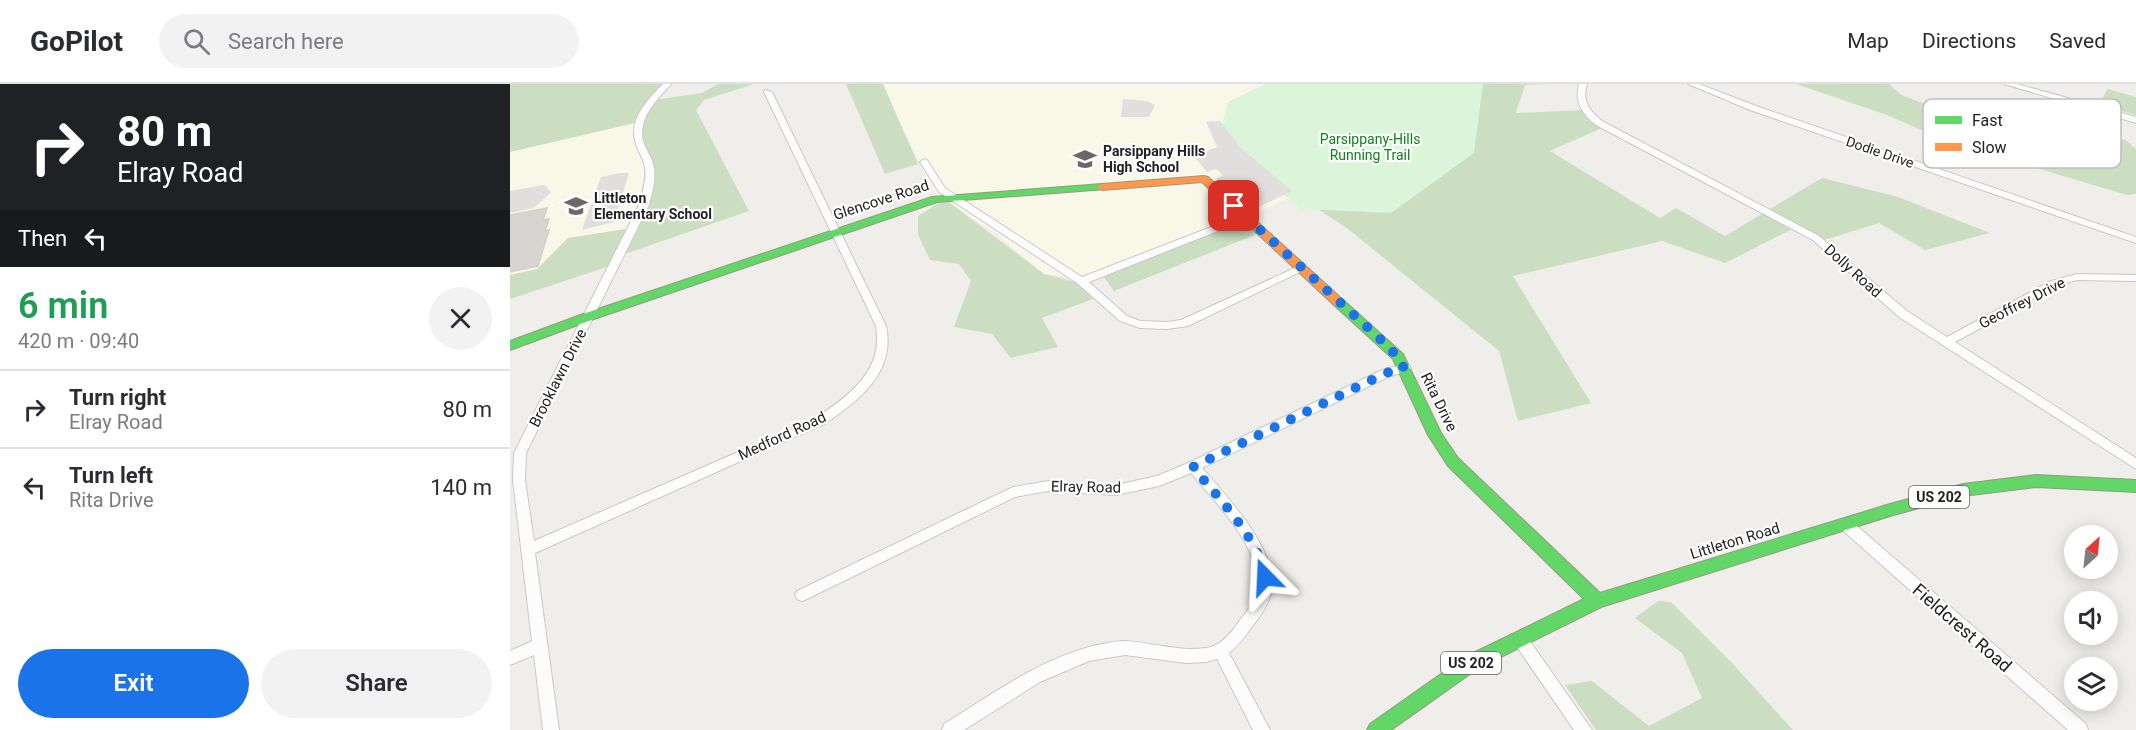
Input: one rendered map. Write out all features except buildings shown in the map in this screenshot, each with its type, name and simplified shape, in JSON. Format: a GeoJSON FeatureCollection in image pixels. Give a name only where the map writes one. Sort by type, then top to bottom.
{"type":"FeatureCollection","features":[{"type":"Feature","properties":{"kind":"street","name":"Brooklawn Drive"},"geometry":{"type":"LineString","coordinates":[[551,730],[519,480],[520,453],[644,205],[650,174],[649,163],[639,142],[639,122],[652,99],[667,84]]}},
{"type":"Feature","properties":{"kind":"street","name":"Dolly Road"},"geometry":{"type":"LineString","coordinates":[[1583,84],[1578,97],[1582,105],[1599,123],[1803,229],[1827,247],[1887,301],[2136,464]]}},
{"type":"Feature","properties":{"kind":"street","name":"Dodie Drive"},"geometry":{"type":"LineString","coordinates":[[1692,84],[1753,108],[1923,167]]}},
{"type":"Feature","properties":{"kind":"street"},"geometry":{"type":"LineString","coordinates":[[2008,84],[2061,99]]}},
{"type":"Feature","properties":{"kind":"street","name":"Medford Road"},"geometry":{"type":"LineString","coordinates":[[528,550],[804,429],[834,411],[858,391],[878,364],[885,334],[768,92]]}},
{"type":"Feature","properties":{"kind":"street"},"geometry":{"type":"LineString","coordinates":[[2121,116],[2136,120]]}},
{"type":"Feature","properties":{"kind":"street"},"geometry":{"type":"LineString","coordinates":[[924,162],[942,190],[953,197]]}},
{"type":"Feature","properties":{"kind":"street","name":"Dodie Drive"},"geometry":{"type":"LineString","coordinates":[[1927,168],[2136,240]]}},
{"type":"Feature","properties":{"kind":"street","name":"Rita Drive"},"geometry":{"type":"LineString","coordinates":[[953,197],[1204,178],[1398,357],[1435,435],[1454,462],[1598,601]]}},
{"type":"Feature","properties":{"kind":"street","name":"Glencove Road"},"geometry":{"type":"LineString","coordinates":[[510,346],[590,316],[836,232],[936,199],[953,197],[1081,281],[1102,297],[1115,313],[1131,322],[1168,326],[1203,315],[1300,269]]}},
{"type":"Feature","properties":{"kind":"street"},"geometry":{"type":"LineString","coordinates":[[1081,281],[1245,217]]}},
{"type":"Feature","properties":{"kind":"street","name":"Geoffrey Drive"},"geometry":{"type":"LineString","coordinates":[[1947,342],[2055,283],[2077,277],[2136,278]]}},
{"type":"Feature","properties":{"kind":"street","name":"Elray Road"},"geometry":{"type":"LineString","coordinates":[[802,595],[1012,492],[1048,486],[1116,490],[1134,488],[1193,467],[1386,373],[1404,368]]}},
{"type":"Feature","properties":{"kind":"street"},"geometry":{"type":"LineString","coordinates":[[950,730],[1064,663],[1089,654],[1126,648],[1188,656],[1209,655],[1220,650],[1240,632],[1261,602],[1265,577],[1262,561],[1234,516],[1193,467]]}},
{"type":"Feature","properties":{"kind":"street","name":"Littleton Road"},"geometry":{"type":"LineString","coordinates":[[1376,730],[1471,663],[1598,601],[1953,493],[1999,484],[2036,481],[2136,486]]}},
{"type":"Feature","properties":{"kind":"street","name":"Fieldcrest Road"},"geometry":{"type":"LineString","coordinates":[[1845,524],[2080,730]]}},
{"type":"Feature","properties":{"kind":"street"},"geometry":{"type":"LineString","coordinates":[[1520,639],[1584,730]]}},
{"type":"Feature","properties":{"kind":"street"},"geometry":{"type":"LineString","coordinates":[[510,658],[539,645]]}},
{"type":"Feature","properties":{"kind":"street"},"geometry":{"type":"LineString","coordinates":[[1220,650],[1262,730]]}},
{"type":"Feature","properties":{"kind":"shaded area","name":"Parsippany Hills High School"},"geometry":{"type":"Polygon","coordinates":[[[883,84],[1266,84],[1228,102],[1222,125],[1288,198],[1253,215],[1091,279],[1044,274],[994,232],[935,194],[883,84]]]}},
{"type":"Feature","properties":{"kind":"shaded area"},"geometry":{"type":"Polygon","coordinates":[[[1123,99],[1147,101],[1155,105],[1149,117],[1121,117],[1123,99]]]}},
{"type":"Feature","properties":{"kind":"shaded area"},"geometry":{"type":"Polygon","coordinates":[[[1220,121],[1240,147],[1292,191],[1252,210],[1216,179],[1223,175],[1216,169],[1207,172],[1194,156],[1217,147],[1206,122],[1220,121]]]}},
{"type":"Feature","properties":{"kind":"shaded area","name":"Littleton Elementary School"},"geometry":{"type":"Polygon","coordinates":[[[639,122],[651,184],[632,228],[568,238],[537,269],[510,275],[510,152],[639,122]]]}},
{"type":"Feature","properties":{"kind":"shaded area"},"geometry":{"type":"Polygon","coordinates":[[[629,173],[614,222],[582,230],[601,177],[629,173]]]}},
{"type":"Feature","properties":{"kind":"shaded area"},"geometry":{"type":"Polygon","coordinates":[[[544,185],[551,192],[534,208],[510,213],[510,191],[544,185]]]}},
{"type":"Feature","properties":{"kind":"green space"},"geometry":{"type":"Polygon","coordinates":[[[510,84],[669,84],[654,100],[702,93],[718,84],[754,84],[704,100],[696,110],[749,211],[619,256],[616,264],[510,299],[510,275],[537,269],[568,238],[632,228],[651,184],[639,122],[510,152],[510,84]]]}},
{"type":"Feature","properties":{"kind":"green space"},"geometry":{"type":"Polygon","coordinates":[[[846,84],[883,84],[918,164],[885,174],[846,84]]]}},
{"type":"Feature","properties":{"kind":"green space"},"geometry":{"type":"Polygon","coordinates":[[[1266,84],[1545,84],[1525,85],[1516,113],[1586,110],[1604,127],[1550,151],[1660,218],[1676,208],[1725,236],[1822,178],[1898,197],[1990,233],[1925,250],[1879,223],[1821,241],[1798,226],[1725,263],[1662,241],[1513,276],[1591,403],[1518,421],[1499,351],[1348,229],[1237,155],[1228,103],[1266,84]]]}},
{"type":"Feature","properties":{"kind":"green space","name":"Parsippany-Hills Running Trail"},"geometry":{"type":"Polygon","coordinates":[[[1266,84],[1483,84],[1474,153],[1391,213],[1301,209],[1237,155],[1222,125],[1228,103],[1266,84]]]}},
{"type":"Feature","properties":{"kind":"green space"},"geometry":{"type":"Polygon","coordinates":[[[1796,84],[1889,84],[1901,95],[1923,103],[1923,131],[1887,115],[1796,84]]]}},
{"type":"Feature","properties":{"kind":"green space"},"geometry":{"type":"Polygon","coordinates":[[[2108,89],[2136,97],[2136,115],[2121,111],[2121,99],[2102,99],[2108,89]]]}},
{"type":"Feature","properties":{"kind":"green space"},"geometry":{"type":"Polygon","coordinates":[[[2124,139],[2136,149],[2136,194],[2127,195],[2036,168],[2121,168],[2121,140],[2124,139]]]}},
{"type":"Feature","properties":{"kind":"green space"},"geometry":{"type":"Polygon","coordinates":[[[945,199],[1044,274],[1076,282],[1093,299],[1042,318],[1058,347],[1011,358],[992,334],[954,327],[971,281],[959,264],[930,260],[918,235],[918,216],[945,199]]]}},
{"type":"Feature","properties":{"kind":"green space"},"geometry":{"type":"Polygon","coordinates":[[[1243,221],[1257,234],[1114,291],[1103,276],[1243,221]]]}},
{"type":"Feature","properties":{"kind":"green space"},"geometry":{"type":"Polygon","coordinates":[[[1658,601],[1671,602],[1732,663],[1793,730],[1596,730],[1565,685],[1592,681],[1649,726],[1702,698],[1682,653],[1635,618],[1658,601]]]}},
{"type":"Feature","properties":{"kind":"traffic: fast"},"geometry":{"type":"LineString","coordinates":[[510,346],[590,316],[936,199],[1102,187]]}},
{"type":"Feature","properties":{"kind":"traffic: fast"},"geometry":{"type":"LineString","coordinates":[[1338,302],[1398,357],[1435,435],[1453,462],[1597,601]]}},
{"type":"Feature","properties":{"kind":"traffic: fast"},"geometry":{"type":"LineString","coordinates":[[1376,730],[1471,663],[1597,601],[1890,510],[1963,490],[2036,481],[2136,486]]}},
{"type":"Feature","properties":{"kind":"traffic: slow"},"geometry":{"type":"LineString","coordinates":[[1102,187],[1204,179],[1338,302]]}},
{"type":"Feature","properties":{"kind":"place","name":"Parsippany Hills High School"},"geometry":{"type":"Point","coordinates":[1085,159]}},
{"type":"Feature","properties":{"kind":"place","name":"Littleton Elementary School"},"geometry":{"type":"Point","coordinates":[576,206]}},
{"type":"Feature","properties":{"kind":"route"},"geometry":{"type":"LineString","coordinates":[[1234,206],[1300,269],[1377,336],[1398,357],[1404,368],[1386,373],[1193,467],[1234,516],[1262,561],[1265,577]]}}]}
